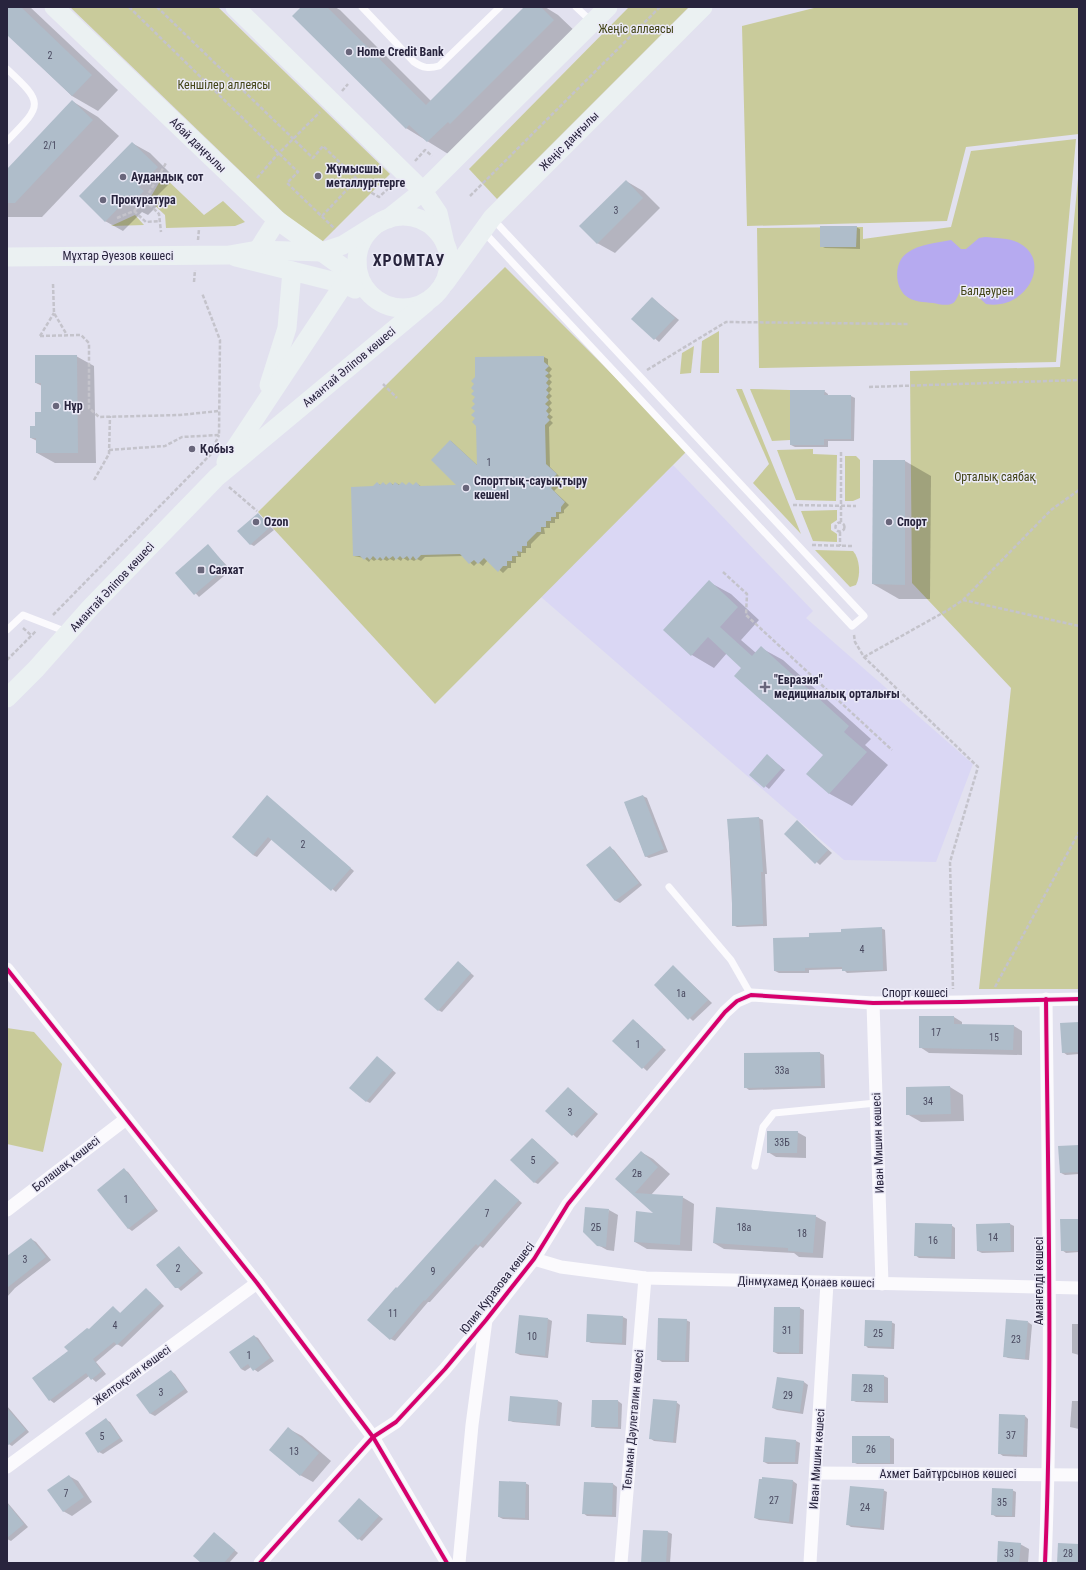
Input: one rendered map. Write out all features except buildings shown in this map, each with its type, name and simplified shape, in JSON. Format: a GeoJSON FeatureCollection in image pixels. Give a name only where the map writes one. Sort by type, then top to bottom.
{"type":"FeatureCollection","features":[{"type":"Feature","properties":{"kind":"main road","name":"Абай даңғылы"},"geometry":{"type":"LineString","coordinates":[[54,7],[277,220],[351,273]]}},
{"type":"Feature","properties":{"kind":"main road"},"geometry":{"type":"LineString","coordinates":[[235,7],[423,191],[438,213],[449,254],[450,269],[445,283]]}},
{"type":"Feature","properties":{"kind":"main road"},"geometry":{"type":"LineString","coordinates":[[379,302],[370,295],[358,275],[351,273],[366,235],[423,191],[608,7]]}},
{"type":"Feature","properties":{"kind":"main road","name":"Жеңіс даңғылы"},"geometry":{"type":"LineString","coordinates":[[445,283],[487,224],[703,7]]}},
{"type":"Feature","properties":{"kind":"main road"},"geometry":{"type":"LineString","coordinates":[[382,222],[401,216],[414,217],[426,221],[436,229],[444,239]]}},
{"type":"Feature","properties":{"kind":"main road"},"geometry":{"type":"LineString","coordinates":[[258,250],[277,220]]}},
{"type":"Feature","properties":{"kind":"main road","name":"Мұхтар Әуезов көшесі"},"geometry":{"type":"LineString","coordinates":[[7,257],[229,255],[258,250],[322,252],[342,245],[382,222]]}},
{"type":"Feature","properties":{"kind":"main road","name":"Мұхтар Әуезов көшесі"},"geometry":{"type":"LineString","coordinates":[[229,255],[292,271],[351,273],[379,302],[389,307],[401,309],[412,308],[426,303]]}},
{"type":"Feature","properties":{"kind":"main road"},"geometry":{"type":"LineString","coordinates":[[264,404],[287,328],[292,271]]}},
{"type":"Feature","properties":{"kind":"main road","name":"Амантай Әліпов көшесі"},"geometry":{"type":"LineString","coordinates":[[217,477],[351,273]]}},
{"type":"Feature","properties":{"kind":"main road","name":"Амантай Әліпов көшесі"},"geometry":{"type":"LineString","coordinates":[[7,698],[69,633],[95,603],[217,477],[437,295],[445,283]]}},
{"type":"Feature","properties":{"kind":"street"},"geometry":{"type":"LineString","coordinates":[[7,969],[257,1283],[373,1438],[447,1563]]}},
{"type":"Feature","properties":{"kind":"street","name":"Спорт көшесі"},"geometry":{"type":"LineString","coordinates":[[751,995],[873,1003],[1079,999]]}},
{"type":"Feature","properties":{"kind":"street","name":"Юлия Куразова көшесі"},"geometry":{"type":"LineString","coordinates":[[260,1563],[373,1438],[401,1416],[445,1369],[534,1259],[568,1204],[725,1012],[737,1001],[751,995]]}},
{"type":"Feature","properties":{"kind":"street","name":"Амангелді көшесі"},"geometry":{"type":"LineString","coordinates":[[1045,1563],[1049,1475],[1050,1286],[1046,999]]}},
{"type":"Feature","properties":{"kind":"street","name":"Иван Мишин көшесі"},"geometry":{"type":"LineString","coordinates":[[873,1003],[882,1284]]}},
{"type":"Feature","properties":{"kind":"street","name":"Болашақ көшесі"},"geometry":{"type":"LineString","coordinates":[[7,1210],[126,1119]]}},
{"type":"Feature","properties":{"kind":"street","name":"Дінмұхамед Қонаев көшесі"},"geometry":{"type":"LineString","coordinates":[[534,1259],[562,1267],[645,1278],[827,1283],[1050,1286],[1079,1288]]}},
{"type":"Feature","properties":{"kind":"street","name":"Тельман Дәулеталин көшесі"},"geometry":{"type":"LineString","coordinates":[[621,1563],[645,1278]]}},
{"type":"Feature","properties":{"kind":"street","name":"Желтоқсан көшесі"},"geometry":{"type":"LineString","coordinates":[[7,1467],[257,1283]]}},
{"type":"Feature","properties":{"kind":"street","name":"Иван Мишин көшесі"},"geometry":{"type":"LineString","coordinates":[[810,1563],[827,1283]]}},
{"type":"Feature","properties":{"kind":"street"},"geometry":{"type":"LineString","coordinates":[[459,1563],[472,1425],[486,1320]]}},
{"type":"Feature","properties":{"kind":"street","name":"Ахмет Байтұрсынов көшесі"},"geometry":{"type":"LineString","coordinates":[[816,1473],[1079,1476]]}},
{"type":"Feature","properties":{"kind":"lane"},"geometry":{"type":"LineString","coordinates":[[362,7],[414,62],[422,67],[430,69],[439,66],[500,7]]}},
{"type":"Feature","properties":{"kind":"lane"},"geometry":{"type":"LineString","coordinates":[[576,7],[592,22]]}},
{"type":"Feature","properties":{"kind":"lane"},"geometry":{"type":"LineString","coordinates":[[7,69],[30,89],[35,101],[32,115],[7,141]]}},
{"type":"Feature","properties":{"kind":"lane"},"geometry":{"type":"LineString","coordinates":[[487,224],[638,376],[864,616],[852,626],[487,224]]}},
{"type":"Feature","properties":{"kind":"lane"},"geometry":{"type":"LineString","coordinates":[[7,630],[23,615],[45,622],[69,633]]}},
{"type":"Feature","properties":{"kind":"lane"},"geometry":{"type":"LineString","coordinates":[[669,887],[731,960],[751,995]]}},
{"type":"Feature","properties":{"kind":"lane"},"geometry":{"type":"LineString","coordinates":[[755,1166],[763,1126],[774,1113],[876,1103]]}},
{"type":"Feature","properties":{"kind":"path"},"geometry":{"type":"LineString","coordinates":[[129,7],[298,172],[287,183],[335,229]]}},
{"type":"Feature","properties":{"kind":"path"},"geometry":{"type":"LineString","coordinates":[[157,7],[313,158],[323,146],[370,192]]}},
{"type":"Feature","properties":{"kind":"path"},"geometry":{"type":"LineString","coordinates":[[470,196],[660,7]]}},
{"type":"Feature","properties":{"kind":"path"},"geometry":{"type":"LineString","coordinates":[[246,191],[293,139],[348,84]]}},
{"type":"Feature","properties":{"kind":"path"},"geometry":{"type":"LineString","coordinates":[[117,218],[134,211],[145,200],[166,163]]}},
{"type":"Feature","properties":{"kind":"path"},"geometry":{"type":"LineString","coordinates":[[322,216],[357,179]]}},
{"type":"Feature","properties":{"kind":"path"},"geometry":{"type":"LineString","coordinates":[[145,200],[159,214],[161,232]]}},
{"type":"Feature","properties":{"kind":"path"},"geometry":{"type":"LineString","coordinates":[[134,211],[146,222],[160,221]]}},
{"type":"Feature","properties":{"kind":"path"},"geometry":{"type":"LineString","coordinates":[[53,284],[54,313],[67,335]]}},
{"type":"Feature","properties":{"kind":"path"},"geometry":{"type":"LineString","coordinates":[[7,660],[211,454],[219,436],[220,340],[202,293]]}},
{"type":"Feature","properties":{"kind":"path"},"geometry":{"type":"LineString","coordinates":[[54,313],[40,336],[81,335],[89,343],[89,408],[100,417],[180,415],[219,411]]}},
{"type":"Feature","properties":{"kind":"path"},"geometry":{"type":"LineString","coordinates":[[638,376],[726,322],[909,324]]}},
{"type":"Feature","properties":{"kind":"path"},"geometry":{"type":"LineString","coordinates":[[869,387],[1079,380]]}},
{"type":"Feature","properties":{"kind":"path"},"geometry":{"type":"LineString","coordinates":[[383,384],[397,398]]}},
{"type":"Feature","properties":{"kind":"path"},"geometry":{"type":"LineString","coordinates":[[94,480],[109,454],[110,416]]}},
{"type":"Feature","properties":{"kind":"path"},"geometry":{"type":"LineString","coordinates":[[109,450],[165,446],[182,437],[219,436]]}},
{"type":"Feature","properties":{"kind":"path"},"geometry":{"type":"LineString","coordinates":[[840,532],[844,530],[845,526],[841,522],[841,452]]}},
{"type":"Feature","properties":{"kind":"path"},"geometry":{"type":"LineString","coordinates":[[217,477],[256,511]]}},
{"type":"Feature","properties":{"kind":"path"},"geometry":{"type":"LineString","coordinates":[[864,657],[948,610],[962,600],[1051,510],[1079,490]]}},
{"type":"Feature","properties":{"kind":"path"},"geometry":{"type":"LineString","coordinates":[[792,504],[856,506]]}},
{"type":"Feature","properties":{"kind":"path"},"geometry":{"type":"LineString","coordinates":[[840,546],[840,532],[836,527],[837,524],[841,522]]}},
{"type":"Feature","properties":{"kind":"path"},"geometry":{"type":"LineString","coordinates":[[808,545],[853,546]]}},
{"type":"Feature","properties":{"kind":"path"},"geometry":{"type":"LineString","coordinates":[[723,572],[747,594],[746,615],[892,750]]}},
{"type":"Feature","properties":{"kind":"path"},"geometry":{"type":"LineString","coordinates":[[962,600],[1079,626]]}},
{"type":"Feature","properties":{"kind":"path"},"geometry":{"type":"LineString","coordinates":[[852,626],[855,642],[864,657],[978,767],[950,862],[953,1002]]}},
{"type":"Feature","properties":{"kind":"path"},"geometry":{"type":"LineString","coordinates":[[987,1001],[1079,832]]}},
{"type":"Feature","properties":{"kind":"shaded area"},"geometry":{"type":"Polygon","coordinates":[[[985,237],[1015,241],[1029,251],[1034,261],[1034,272],[1030,283],[1023,293],[1013,300],[1000,304],[986,304],[972,291],[964,288],[953,303],[944,305],[915,301],[902,292],[899,286],[897,274],[900,262],[907,253],[923,246],[951,240],[961,249],[966,249],[979,238],[985,237]]]}},
{"type":"Feature","properties":{"kind":"shaded area","name":"\"Евразия\" медициналық орталығы"},"geometry":{"type":"Polygon","coordinates":[[[673,465],[813,611],[806,618],[973,764],[936,862],[844,860],[541,597],[673,465]]]}},
{"type":"Feature","properties":{"kind":"green space","name":"Кеншілер аллеясы"},"geometry":{"type":"Polygon","coordinates":[[[70,7],[218,7],[390,174],[318,246],[70,7]]]}},
{"type":"Feature","properties":{"kind":"green space","name":"Жеңіс аллеясы"},"geometry":{"type":"Polygon","coordinates":[[[629,7],[689,7],[497,199],[469,169],[629,7]]]}},
{"type":"Feature","properties":{"kind":"green space"},"geometry":{"type":"Polygon","coordinates":[[[818,7],[1079,7],[1079,134],[966,147],[947,221],[747,226],[742,26],[818,7]]]}},
{"type":"Feature","properties":{"kind":"green space","name":"Балдәурен"},"geometry":{"type":"Polygon","coordinates":[[[1076,139],[1056,362],[759,368],[757,228],[863,227],[863,239],[951,227],[971,151],[1076,139]]]}},
{"type":"Feature","properties":{"kind":"green space","name":"Орталық саябақ"},"geometry":{"type":"Polygon","coordinates":[[[1079,168],[1079,989],[979,989],[1011,688],[912,583],[910,371],[1060,367],[1079,168]]]}},
{"type":"Feature","properties":{"kind":"green space"},"geometry":{"type":"Polygon","coordinates":[[[163,176],[204,215],[223,201],[245,222],[235,226],[166,228],[165,215],[149,200],[163,176]]]}},
{"type":"Feature","properties":{"kind":"green space"},"geometry":{"type":"Polygon","coordinates":[[[135,215],[144,225],[111,226],[135,215]]]}},
{"type":"Feature","properties":{"kind":"green space","name":"Спорттық-сауықтыру кешені"},"geometry":{"type":"Polygon","coordinates":[[[505,267],[688,450],[435,704],[258,512],[505,267]]]}},
{"type":"Feature","properties":{"kind":"green space"},"geometry":{"type":"Polygon","coordinates":[[[719,331],[719,373],[700,373],[702,341],[719,331]]]}},
{"type":"Feature","properties":{"kind":"green space"},"geometry":{"type":"Polygon","coordinates":[[[694,346],[691,373],[680,374],[682,353],[694,346]]]}},
{"type":"Feature","properties":{"kind":"green space"},"geometry":{"type":"Polygon","coordinates":[[[736,389],[742,389],[801,534],[753,483],[769,464],[736,389]]]}},
{"type":"Feature","properties":{"kind":"green space"},"geometry":{"type":"Polygon","coordinates":[[[750,389],[790,390],[790,440],[772,441],[750,389]]]}},
{"type":"Feature","properties":{"kind":"green space"},"geometry":{"type":"Polygon","coordinates":[[[813,449],[813,454],[837,455],[836,501],[796,500],[777,450],[813,449]]]}},
{"type":"Feature","properties":{"kind":"green space"},"geometry":{"type":"Polygon","coordinates":[[[845,456],[856,456],[860,460],[860,498],[853,501],[845,501],[845,456]]]}},
{"type":"Feature","properties":{"kind":"green space"},"geometry":{"type":"Polygon","coordinates":[[[837,510],[837,520],[831,524],[831,530],[837,534],[837,542],[813,541],[801,511],[837,510]]]}},
{"type":"Feature","properties":{"kind":"green space"},"geometry":{"type":"Polygon","coordinates":[[[815,550],[853,551],[857,558],[859,567],[859,577],[856,585],[850,587],[815,550]]]}},
{"type":"Feature","properties":{"kind":"green space"},"geometry":{"type":"Polygon","coordinates":[[[7,1028],[34,1032],[62,1064],[43,1152],[7,1144],[7,1028]]]}},
{"type":"Feature","properties":{"kind":"cycle path"},"geometry":{"type":"LineString","coordinates":[[7,969],[257,1283],[373,1437],[447,1563]]}},
{"type":"Feature","properties":{"kind":"cycle path"},"geometry":{"type":"LineString","coordinates":[[260,1563],[373,1437],[396,1422],[445,1369],[534,1259],[568,1204],[725,1012],[737,1001],[751,995],[873,1003],[1079,999]]}},
{"type":"Feature","properties":{"kind":"cycle path"},"geometry":{"type":"LineString","coordinates":[[1045,1563],[1049,1422],[1049,1210],[1046,999]]}},
{"type":"Feature","properties":{"kind":"place","name":"Home Credit Bank"},"geometry":{"type":"Point","coordinates":[349,52]}},
{"type":"Feature","properties":{"kind":"place","name":"Жұмысшы металлургтерге"},"geometry":{"type":"Point","coordinates":[318,176]}},
{"type":"Feature","properties":{"kind":"place","name":"Аудандық сот"},"geometry":{"type":"Point","coordinates":[123,177]}},
{"type":"Feature","properties":{"kind":"place","name":"Прокуратура"},"geometry":{"type":"Point","coordinates":[103,200]}},
{"type":"Feature","properties":{"kind":"place","name":"Нұр"},"geometry":{"type":"Point","coordinates":[56,406]}},
{"type":"Feature","properties":{"kind":"place","name":"Қобыз"},"geometry":{"type":"Point","coordinates":[192,449]}},
{"type":"Feature","properties":{"kind":"place","name":"Спорттық-сауықтыру кешені"},"geometry":{"type":"Point","coordinates":[466,488]}},
{"type":"Feature","properties":{"kind":"place","name":"Ozon"},"geometry":{"type":"Point","coordinates":[256,522]}},
{"type":"Feature","properties":{"kind":"place","name":"Спорт"},"geometry":{"type":"Point","coordinates":[889,522]}},
{"type":"Feature","properties":{"kind":"place","name":"Саяхат"},"geometry":{"type":"Point","coordinates":[201,570]}},
{"type":"Feature","properties":{"kind":"place","name":"\"Евразия\" медициналық орталығы"},"geometry":{"type":"Point","coordinates":[765,687]}},
{"type":"Feature","properties":{"kind":"district","name":"ХРОМТАУ"},"geometry":{"type":"Point","coordinates":[409,260]}}]}
